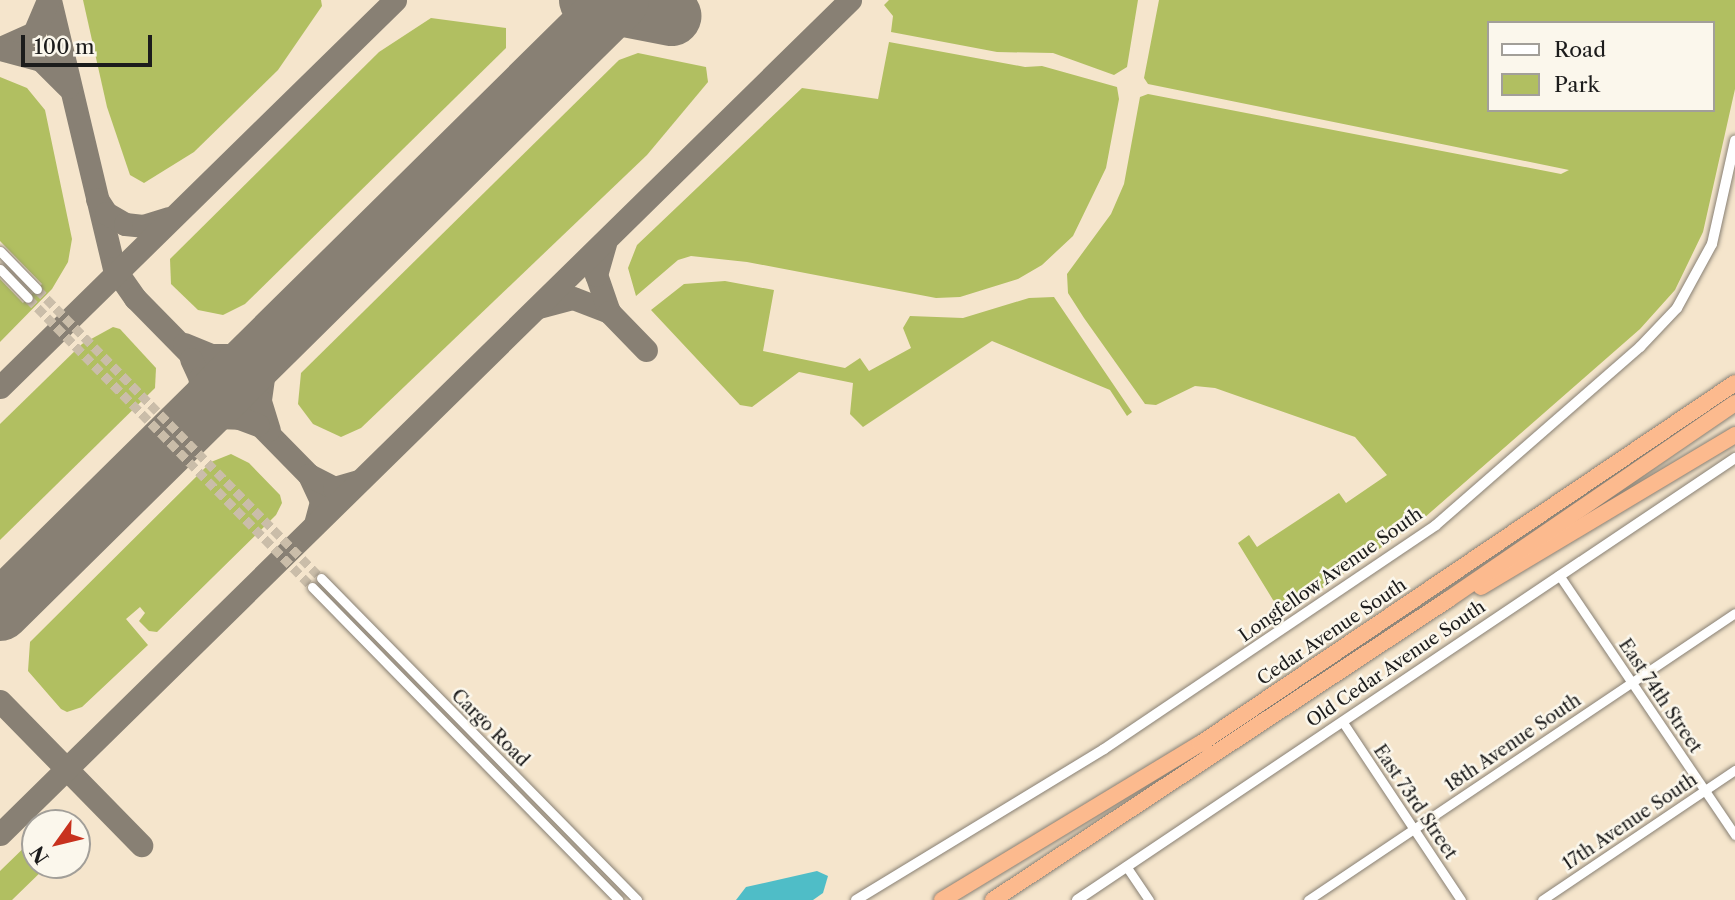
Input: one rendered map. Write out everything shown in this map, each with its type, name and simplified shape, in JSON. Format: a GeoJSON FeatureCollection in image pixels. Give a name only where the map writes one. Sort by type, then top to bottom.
{"type":"FeatureCollection","features":[{"type":"Feature","properties":{"kind":"highway","name":"Cedar Avenue South"},"geometry":{"type":"LineString","coordinates":[[942,900],[1200,744],[1735,383]]}},
{"type":"Feature","properties":{"kind":"highway"},"geometry":{"type":"LineString","coordinates":[[993,900],[1449,599],[1735,403]]}},
{"type":"Feature","properties":{"kind":"highway"},"geometry":{"type":"LineString","coordinates":[[1449,599],[1490,583],[1735,435]]}},
{"type":"Feature","properties":{"kind":"street","name":"Longfellow Avenue South"},"geometry":{"type":"LineString","coordinates":[[856,900],[1104,749],[1436,525],[1640,346],[1676,308],[1697,277],[1717,230],[1735,141]]}},
{"type":"Feature","properties":{"kind":"street"},"geometry":{"type":"LineString","coordinates":[[0,251],[37,289]]}},
{"type":"Feature","properties":{"kind":"street"},"geometry":{"type":"LineString","coordinates":[[0,269],[28,298]]}},
{"type":"Feature","properties":{"kind":"street","name":"Old Cedar Avenue South"},"geometry":{"type":"LineString","coordinates":[[1077,900],[1735,458]]}},
{"type":"Feature","properties":{"kind":"street","name":"East 74th Street"},"geometry":{"type":"LineString","coordinates":[[1559,575],[1735,835]]}},
{"type":"Feature","properties":{"kind":"street","name":"Cargo Road"},"geometry":{"type":"LineString","coordinates":[[321,578],[637,900]]}},
{"type":"Feature","properties":{"kind":"street","name":"Cargo Road"},"geometry":{"type":"LineString","coordinates":[[312,587],[619,900]]}},
{"type":"Feature","properties":{"kind":"street","name":"18th Avenue South"},"geometry":{"type":"LineString","coordinates":[[1308,900],[1735,613]]}},
{"type":"Feature","properties":{"kind":"street","name":"East 73rd Street"},"geometry":{"type":"LineString","coordinates":[[1342,721],[1461,900]]}},
{"type":"Feature","properties":{"kind":"street","name":"17th Avenue South"},"geometry":{"type":"LineString","coordinates":[[1542,900],[1735,770]]}},
{"type":"Feature","properties":{"kind":"street"},"geometry":{"type":"LineString","coordinates":[[1126,866],[1149,900]]}},
{"type":"Feature","properties":{"kind":"green space"},"geometry":{"type":"Polygon","coordinates":[[[83,0],[321,0],[322,6],[278,70],[194,152],[144,183],[130,175],[107,107],[83,0]]]}},
{"type":"Feature","properties":{"kind":"green space"},"geometry":{"type":"Polygon","coordinates":[[[889,0],[1138,0],[1127,67],[1114,75],[1053,53],[997,52],[891,32],[893,16],[884,5],[889,0]]]}},
{"type":"Feature","properties":{"kind":"green space"},"geometry":{"type":"Polygon","coordinates":[[[1159,0],[1735,0],[1735,89],[1703,232],[1675,290],[1640,329],[1424,518],[1289,611],[1273,600],[1238,543],[1249,535],[1257,547],[1339,493],[1346,503],[1387,475],[1355,437],[1215,388],[1195,386],[1156,405],[1145,404],[1084,318],[1068,293],[1067,274],[1111,214],[1124,184],[1140,97],[1148,94],[1561,174],[1569,170],[1148,84],[1144,78],[1159,0]]]}},
{"type":"Feature","properties":{"kind":"green space"},"geometry":{"type":"Polygon","coordinates":[[[431,18],[506,28],[506,48],[245,304],[223,315],[198,310],[171,284],[170,259],[379,52],[431,18]]]}},
{"type":"Feature","properties":{"kind":"green space"},"geometry":{"type":"Polygon","coordinates":[[[889,42],[1025,67],[1042,66],[1117,87],[1119,99],[1106,168],[1073,236],[1042,265],[1018,279],[960,297],[936,298],[747,262],[691,256],[678,260],[636,296],[628,268],[637,245],[802,88],[878,99],[889,42]]]}},
{"type":"Feature","properties":{"kind":"green space"},"geometry":{"type":"Polygon","coordinates":[[[638,53],[706,67],[708,82],[647,155],[361,428],[341,437],[313,424],[298,404],[301,373],[619,60],[638,53]]]}},
{"type":"Feature","properties":{"kind":"green space"},"geometry":{"type":"Polygon","coordinates":[[[0,77],[27,88],[45,110],[72,239],[68,262],[52,289],[0,342],[0,279],[23,303],[42,284],[0,241],[0,77]]]}},
{"type":"Feature","properties":{"kind":"green space"},"geometry":{"type":"Polygon","coordinates":[[[725,281],[774,290],[763,351],[845,368],[860,358],[869,371],[911,348],[903,328],[910,316],[963,318],[1029,298],[1054,297],[1132,412],[1127,416],[1110,390],[992,341],[863,427],[850,414],[853,383],[799,372],[752,407],[740,405],[651,310],[684,284],[725,281]]]}},
{"type":"Feature","properties":{"kind":"green space"},"geometry":{"type":"Polygon","coordinates":[[[113,327],[120,329],[156,368],[155,388],[0,540],[0,424],[82,344],[113,327]]]}},
{"type":"Feature","properties":{"kind":"green space"},"geometry":{"type":"Polygon","coordinates":[[[231,454],[249,463],[280,495],[282,503],[276,515],[157,632],[149,631],[139,621],[145,613],[140,607],[126,619],[148,645],[82,707],[67,712],[61,709],[28,671],[30,642],[211,462],[231,454]]]}},
{"type":"Feature","properties":{"kind":"green space"},"geometry":{"type":"Polygon","coordinates":[[[21,851],[21,879],[34,879],[12,900],[0,900],[0,871],[21,851]]]}},
{"type":"Feature","properties":{"kind":"water"},"geometry":{"type":"Polygon","coordinates":[[[817,871],[828,876],[823,893],[813,900],[736,900],[746,887],[817,871]]]}},
{"type":"Feature","properties":{"kind":"taxiway"},"geometry":{"type":"LineString","coordinates":[[0,48],[34,33],[48,0]]}},
{"type":"Feature","properties":{"kind":"taxiway"},"geometry":{"type":"LineString","coordinates":[[50,0],[114,268],[135,298],[309,475]]}},
{"type":"Feature","properties":{"kind":"taxiway"},"geometry":{"type":"LineString","coordinates":[[0,387],[395,0]]}},
{"type":"Feature","properties":{"kind":"taxiway"},"geometry":{"type":"LineString","coordinates":[[0,834],[850,0]]}},
{"type":"Feature","properties":{"kind":"taxiway"},"geometry":{"type":"LineString","coordinates":[[0,49],[41,60],[68,87]]}},
{"type":"Feature","properties":{"kind":"taxiway"},"geometry":{"type":"LineString","coordinates":[[97,199],[106,213],[125,224],[143,226],[169,218]]}},
{"type":"Feature","properties":{"kind":"taxiway"},"geometry":{"type":"LineString","coordinates":[[539,307],[573,298],[609,312],[596,275],[605,243]]}},
{"type":"Feature","properties":{"kind":"taxiway"},"geometry":{"type":"LineString","coordinates":[[184,344],[211,355],[244,355],[269,344],[305,311],[265,364],[260,401],[269,430]]}},
{"type":"Feature","properties":{"kind":"taxiway"},"geometry":{"type":"LineString","coordinates":[[609,312],[646,350]]}},
{"type":"Feature","properties":{"kind":"taxiway"},"geometry":{"type":"LineString","coordinates":[[191,359],[200,378],[198,405],[174,439],[215,417],[239,418],[258,425]]}},
{"type":"Feature","properties":{"kind":"taxiway"},"geometry":{"type":"LineString","coordinates":[[315,524],[321,501],[309,475],[334,488],[359,481]]}},
{"type":"Feature","properties":{"kind":"taxiway"},"geometry":{"type":"LineString","coordinates":[[0,585],[88,524]]}},
{"type":"Feature","properties":{"kind":"taxiway"},"geometry":{"type":"LineString","coordinates":[[0,618],[31,580]]}},
{"type":"Feature","properties":{"kind":"taxiway"},"geometry":{"type":"LineString","coordinates":[[0,701],[141,845]]}},
{"type":"Feature","properties":{"kind":"runway"},"geometry":{"type":"LineString","coordinates":[[589,0],[671,16]]}},
{"type":"Feature","properties":{"kind":"runway"},"geometry":{"type":"LineString","coordinates":[[0,611],[619,0]]}},
{"type":"Feature","properties":{"kind":"tunnel"},"geometry":{"type":"LineString","coordinates":[[37,289],[321,578]]}},
{"type":"Feature","properties":{"kind":"tunnel"},"geometry":{"type":"LineString","coordinates":[[28,298],[312,587]]}}]}
